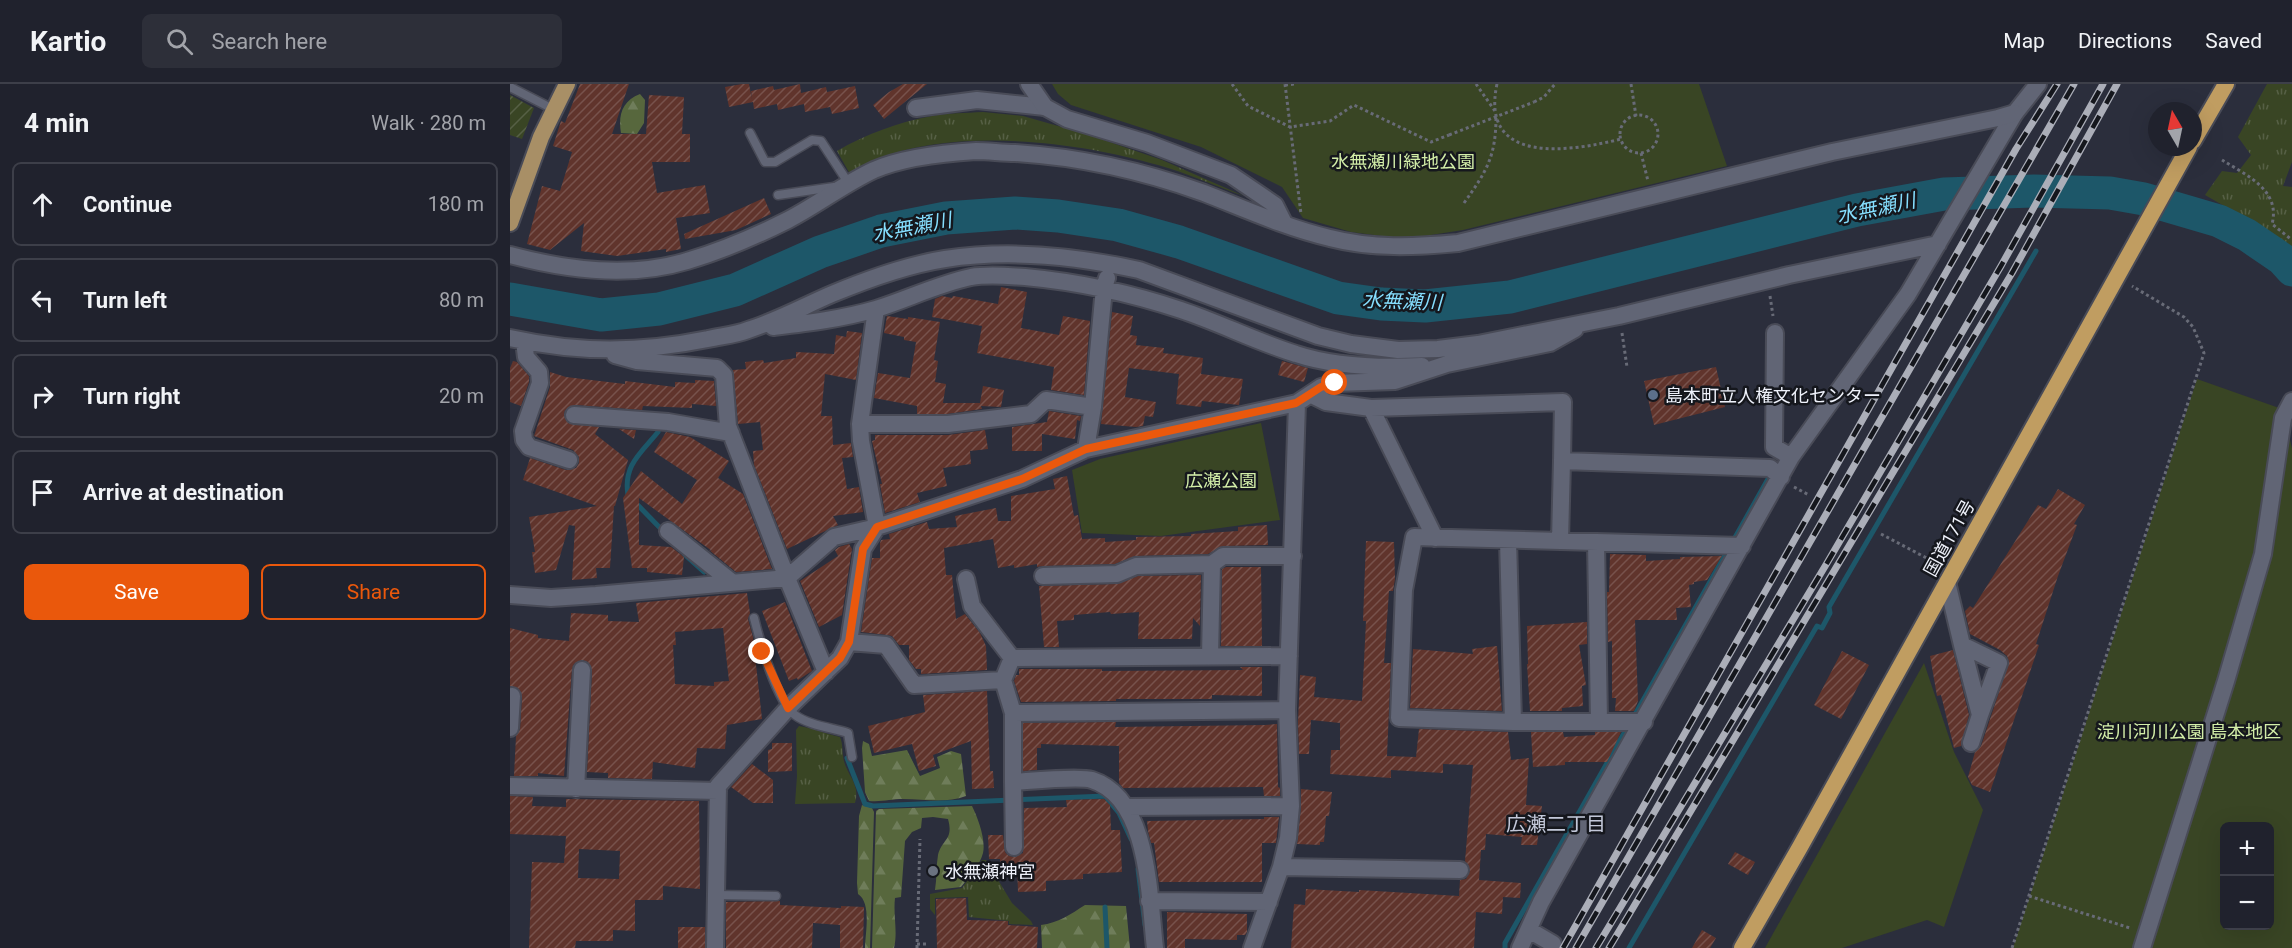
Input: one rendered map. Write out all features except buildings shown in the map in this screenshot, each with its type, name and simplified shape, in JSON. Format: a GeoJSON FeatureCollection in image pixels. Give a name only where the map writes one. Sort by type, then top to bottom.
{"type":"FeatureCollection","features":[{"type":"Feature","properties":{"kind":"highway"},"geometry":{"type":"LineString","coordinates":[[2202,125],[2226,84]]}},
{"type":"Feature","properties":{"kind":"highway","name":"国道171号"},"geometry":{"type":"LineString","coordinates":[[1742,948],[2184,156]]}},
{"type":"Feature","properties":{"kind":"main road"},"geometry":{"type":"LineString","coordinates":[[510,223],[553,110],[567,84]]}},
{"type":"Feature","properties":{"kind":"street"},"geometry":{"type":"LineString","coordinates":[[1029,84],[1045,107]]}},
{"type":"Feature","properties":{"kind":"street"},"geometry":{"type":"LineString","coordinates":[[1520,948],[1541,902],[1635,722],[1734,545],[1781,477],[1791,457],[1908,294],[2016,112],[2038,84]]}},
{"type":"Feature","properties":{"kind":"street"},"geometry":{"type":"LineString","coordinates":[[916,108],[977,100],[1045,107],[1067,119],[1147,143],[1231,175],[1275,205],[1284,223]]}},
{"type":"Feature","properties":{"kind":"street"},"geometry":{"type":"LineString","coordinates":[[510,255],[559,265],[619,271],[685,261],[786,220],[874,170],[942,154],[978,151],[1046,155],[1118,166],[1200,192],[1331,239],[1378,246],[1415,247],[1458,243],[1832,152],[1998,118],[2016,112]]}},
{"type":"Feature","properties":{"kind":"street"},"geometry":{"type":"LineString","coordinates":[[747,331],[870,279],[944,260],[1018,255],[1112,264],[1149,274],[1318,336],[1351,344],[1386,348],[1438,349],[1478,344],[1619,316],[1768,280],[1938,244]]}},
{"type":"Feature","properties":{"kind":"street"},"geometry":{"type":"LineString","coordinates":[[1086,449],[1093,407],[1104,288],[1112,264]]}},
{"type":"Feature","properties":{"kind":"street"},"geometry":{"type":"LineString","coordinates":[[517,339],[570,349],[604,351],[675,345],[747,331],[843,318],[876,309],[942,285],[980,276],[1027,277],[1104,288],[1183,310],[1299,355],[1336,363],[1390,368],[1447,364]]}},
{"type":"Feature","properties":{"kind":"street"},"geometry":{"type":"LineString","coordinates":[[715,948],[718,786],[788,708],[840,658],[849,642],[863,549],[877,527],[860,424],[876,309]]}},
{"type":"Feature","properties":{"kind":"street"},"geometry":{"type":"LineString","coordinates":[[510,595],[562,597],[786,578],[834,537],[877,527],[1022,479],[1086,449],[1296,403],[1312,395],[1321,387],[1335,383],[1395,381],[1447,364],[1550,343],[1589,321]]}},
{"type":"Feature","properties":{"kind":"street"},"geometry":{"type":"LineString","coordinates":[[1775,333],[1774,447],[1791,457]]}},
{"type":"Feature","properties":{"kind":"street"},"geometry":{"type":"LineString","coordinates":[[517,339],[526,357],[539,372],[540,383],[523,431],[525,440],[529,447],[569,460]]}},
{"type":"Feature","properties":{"kind":"street"},"geometry":{"type":"LineString","coordinates":[[604,351],[637,361],[717,368],[724,375],[728,426],[786,578],[826,672]]}},
{"type":"Feature","properties":{"kind":"street"},"geometry":{"type":"LineString","coordinates":[[1312,395],[1326,402],[1371,408],[1563,402],[1560,541]]}},
{"type":"Feature","properties":{"kind":"street"},"geometry":{"type":"LineString","coordinates":[[860,424],[948,424],[1031,414],[1047,400],[1093,407]]}},
{"type":"Feature","properties":{"kind":"street"},"geometry":{"type":"LineString","coordinates":[[2144,941],[2226,681],[2263,554],[2283,418],[2292,401]]}},
{"type":"Feature","properties":{"kind":"street"},"geometry":{"type":"LineString","coordinates":[[1252,948],[1281,867],[1288,838],[1291,806],[1287,710],[1296,403]]}},
{"type":"Feature","properties":{"kind":"street"},"geometry":{"type":"LineString","coordinates":[[1371,408],[1435,538]]}},
{"type":"Feature","properties":{"kind":"street"},"geometry":{"type":"LineString","coordinates":[[574,415],[668,422],[731,434]]}},
{"type":"Feature","properties":{"kind":"street"},"geometry":{"type":"LineString","coordinates":[[1562,461],[1770,468],[1781,477]]}},
{"type":"Feature","properties":{"kind":"street"},"geometry":{"type":"LineString","coordinates":[[668,531],[733,583]]}},
{"type":"Feature","properties":{"kind":"street"},"geometry":{"type":"LineString","coordinates":[[1635,722],[1513,722],[1399,718],[1404,590],[1414,537],[1734,545]]}},
{"type":"Feature","properties":{"kind":"street"},"geometry":{"type":"LineString","coordinates":[[1508,540],[1513,722]]}},
{"type":"Feature","properties":{"kind":"street"},"geometry":{"type":"LineString","coordinates":[[1596,542],[1599,722]]}},
{"type":"Feature","properties":{"kind":"street"},"geometry":{"type":"LineString","coordinates":[[1042,576],[1117,574],[1136,566],[1212,564],[1223,556],[1293,556]]}},
{"type":"Feature","properties":{"kind":"street"},"geometry":{"type":"LineString","coordinates":[[1210,656],[1212,564]]}},
{"type":"Feature","properties":{"kind":"street"},"geometry":{"type":"LineString","coordinates":[[1950,577],[1962,645],[1980,715]]}},
{"type":"Feature","properties":{"kind":"street"},"geometry":{"type":"LineString","coordinates":[[966,579],[972,606],[1012,658]]}},
{"type":"Feature","properties":{"kind":"street"},"geometry":{"type":"LineString","coordinates":[[849,642],[886,645],[914,685],[1004,680]]}},
{"type":"Feature","properties":{"kind":"street"},"geometry":{"type":"LineString","coordinates":[[1962,645],[1999,663],[1971,743]]}},
{"type":"Feature","properties":{"kind":"street"},"geometry":{"type":"LineString","coordinates":[[1012,658],[1289,656]]}},
{"type":"Feature","properties":{"kind":"street"},"geometry":{"type":"LineString","coordinates":[[1012,658],[1004,680],[1013,713],[1014,847]]}},
{"type":"Feature","properties":{"kind":"street"},"geometry":{"type":"LineString","coordinates":[[576,789],[583,670]]}},
{"type":"Feature","properties":{"kind":"street"},"geometry":{"type":"LineString","coordinates":[[510,728],[513,696]]}},
{"type":"Feature","properties":{"kind":"street"},"geometry":{"type":"LineString","coordinates":[[1013,713],[1287,710]]}},
{"type":"Feature","properties":{"kind":"street"},"geometry":{"type":"LineString","coordinates":[[1013,782],[1090,780],[1108,788],[1126,807],[1138,835],[1155,948]]}},
{"type":"Feature","properties":{"kind":"street"},"geometry":{"type":"LineString","coordinates":[[510,786],[718,791]]}},
{"type":"Feature","properties":{"kind":"street"},"geometry":{"type":"LineString","coordinates":[[1126,807],[1291,806]]}},
{"type":"Feature","properties":{"kind":"street"},"geometry":{"type":"LineString","coordinates":[[1281,867],[1460,870]]}},
{"type":"Feature","properties":{"kind":"street"},"geometry":{"type":"LineString","coordinates":[[1149,901],[1269,902]]}},
{"type":"Feature","properties":{"kind":"street"},"geometry":{"type":"LineString","coordinates":[[1529,930],[1553,944]]}},
{"type":"Feature","properties":{"kind":"lane"},"geometry":{"type":"LineString","coordinates":[[510,87],[553,110]]}},
{"type":"Feature","properties":{"kind":"lane"},"geometry":{"type":"LineString","coordinates":[[750,133],[765,162],[775,162],[812,140],[821,141],[849,184],[778,195]]}},
{"type":"Feature","properties":{"kind":"lane"},"geometry":{"type":"LineString","coordinates":[[754,618],[762,652],[788,708],[795,716],[848,733],[852,757]]}},
{"type":"Feature","properties":{"kind":"lane"},"geometry":{"type":"LineString","coordinates":[[716,895],[776,896]]}},
{"type":"Feature","properties":{"kind":"path"},"geometry":{"type":"LineString","coordinates":[[1232,84],[1248,106],[1290,127],[1330,121],[1354,105],[1431,142],[1534,102],[1544,97],[1555,84]]}},
{"type":"Feature","properties":{"kind":"path"},"geometry":{"type":"LineString","coordinates":[[1295,84],[1285,85],[1303,230]]}},
{"type":"Feature","properties":{"kind":"path"},"geometry":{"type":"LineString","coordinates":[[1476,84],[1490,102],[1506,134],[1522,145],[1536,149],[1577,148],[1621,139]]}},
{"type":"Feature","properties":{"kind":"path"},"geometry":{"type":"LineString","coordinates":[[1464,203],[1485,174],[1496,140],[1497,84]]}},
{"type":"Feature","properties":{"kind":"path"},"geometry":{"type":"LineString","coordinates":[[1631,84],[1636,116]]}},
{"type":"Feature","properties":{"kind":"path"},"geometry":{"type":"LineString","coordinates":[[1636,116],[1646,116],[1654,122],[1658,131],[1657,142],[1651,150],[1641,153],[1632,152],[1625,147],[1621,139],[1621,129],[1626,120],[1636,116]]}},
{"type":"Feature","properties":{"kind":"path"},"geometry":{"type":"LineString","coordinates":[[1641,153],[1652,197]]}},
{"type":"Feature","properties":{"kind":"path"},"geometry":{"type":"LineString","coordinates":[[2222,160],[2254,180],[2271,198],[2274,207],[2272,224],[2292,240]]}},
{"type":"Feature","properties":{"kind":"path"},"geometry":{"type":"LineString","coordinates":[[2012,948],[2204,353],[2193,327],[2184,317],[2116,278]]}},
{"type":"Feature","properties":{"kind":"path"},"geometry":{"type":"LineString","coordinates":[[1768,280],[1775,333]]}},
{"type":"Feature","properties":{"kind":"path"},"geometry":{"type":"LineString","coordinates":[[1619,316],[1627,367]]}},
{"type":"Feature","properties":{"kind":"path"},"geometry":{"type":"LineString","coordinates":[[1881,534],[1950,577]]}},
{"type":"Feature","properties":{"kind":"path"},"geometry":{"type":"LineString","coordinates":[[920,839],[917,946],[928,944]]}},
{"type":"Feature","properties":{"kind":"path"},"geometry":{"type":"LineString","coordinates":[[2029,896],[2144,941]]}},
{"type":"Feature","properties":{"kind":"green space","name":"水無瀬川緑地公園"},"geometry":{"type":"Polygon","coordinates":[[[1052,84],[1699,84],[1727,166],[1463,230],[1405,239],[1351,232],[1303,218],[1282,187],[1201,147],[1071,105],[1058,94],[1052,84]]]}},
{"type":"Feature","properties":{"kind":"green space"},"geometry":{"type":"Polygon","coordinates":[[[2267,84],[2292,84],[2292,162],[2283,186],[2292,187],[2292,250],[2261,227],[2205,195],[2222,171],[2237,173],[2251,155],[2238,137],[2267,84]]]}},
{"type":"Feature","properties":{"kind":"green space"},"geometry":{"type":"Polygon","coordinates":[[[640,94],[645,100],[644,123],[637,134],[621,133],[620,120],[623,109],[629,101],[640,94]]]}},
{"type":"Feature","properties":{"kind":"green space"},"geometry":{"type":"Polygon","coordinates":[[[510,95],[534,108],[522,139],[510,135],[510,95]]]}},
{"type":"Feature","properties":{"kind":"green space"},"geometry":{"type":"Polygon","coordinates":[[[983,112],[1023,116],[1086,134],[1162,160],[1244,196],[1158,165],[1090,149],[1053,144],[1016,141],[941,143],[906,150],[874,160],[850,174],[837,151],[883,129],[907,122],[938,115],[983,112]]]}},
{"type":"Feature","properties":{"kind":"green space","name":"淀川河川公園 島本地区"},"geometry":{"type":"Polygon","coordinates":[[[2197,379],[2282,409],[2292,448],[2292,948],[2013,948],[2197,379]]]}},
{"type":"Feature","properties":{"kind":"green space","name":"広瀬公園"},"geometry":{"type":"Polygon","coordinates":[[[1261,423],[1280,520],[1161,536],[1082,533],[1072,470],[1100,459],[1261,423]]]}},
{"type":"Feature","properties":{"kind":"green space"},"geometry":{"type":"Polygon","coordinates":[[[1924,663],[1954,752],[1983,810],[1944,927],[1927,920],[1842,948],[1765,948],[1924,663]]]}},
{"type":"Feature","properties":{"kind":"green space"},"geometry":{"type":"Polygon","coordinates":[[[799,726],[840,737],[844,763],[856,789],[855,803],[795,804],[796,730],[799,726]]]}},
{"type":"Feature","properties":{"kind":"green space"},"geometry":{"type":"Polygon","coordinates":[[[863,741],[869,744],[872,756],[907,750],[920,776],[940,768],[937,757],[951,751],[961,754],[966,796],[943,800],[869,801],[865,792],[863,741]]]}},
{"type":"Feature","properties":{"kind":"green space"},"geometry":{"type":"Polygon","coordinates":[[[862,805],[872,808],[874,812],[870,948],[865,948],[866,911],[865,904],[858,894],[857,883],[859,816],[862,805]]]}},
{"type":"Feature","properties":{"kind":"green space"},"geometry":{"type":"Polygon","coordinates":[[[972,806],[981,829],[984,848],[974,871],[961,887],[935,890],[938,855],[950,831],[948,819],[922,818],[921,828],[912,832],[905,841],[901,897],[895,898],[894,948],[872,948],[876,811],[879,809],[972,806]]]}},
{"type":"Feature","properties":{"kind":"green space"},"geometry":{"type":"Polygon","coordinates":[[[982,860],[986,860],[1012,903],[1033,925],[1009,924],[1009,921],[969,917],[968,897],[935,898],[935,915],[930,909],[930,894],[962,888],[982,860]]]}},
{"type":"Feature","properties":{"kind":"green space"},"geometry":{"type":"Polygon","coordinates":[[[1085,905],[1126,906],[1130,948],[1042,948],[1041,925],[1059,920],[1085,905]]]}},
{"type":"Feature","properties":{"kind":"waterway","name":"水無瀬川"},"geometry":{"type":"LineString","coordinates":[[510,299],[601,315],[659,309],[735,290],[820,252],[881,231],[946,218],[1015,213],[1058,216],[1118,225],[1179,242],[1338,298],[1381,304],[1425,306],[1510,297],[1857,210],[1944,194],[2034,191],[2110,193],[2144,199],[2219,221],[2247,235],[2282,259],[2292,270]]}},
{"type":"Feature","properties":{"kind":"waterway"},"geometry":{"type":"LineString","coordinates":[[1629,948],[1817,626],[1822,628],[1830,613],[1829,607],[2036,251]]}},
{"type":"Feature","properties":{"kind":"waterway"},"geometry":{"type":"LineString","coordinates":[[658,432],[635,460],[628,475],[627,485],[628,495],[665,533]]}},
{"type":"Feature","properties":{"kind":"waterway"},"geometry":{"type":"LineString","coordinates":[[1633,718],[1768,479]]}},
{"type":"Feature","properties":{"kind":"waterway"},"geometry":{"type":"LineString","coordinates":[[685,555],[704,572]]}},
{"type":"Feature","properties":{"kind":"waterway"},"geometry":{"type":"LineString","coordinates":[[1505,948],[1505,943],[1628,726]]}},
{"type":"Feature","properties":{"kind":"waterway"},"geometry":{"type":"LineString","coordinates":[[847,758],[865,804],[873,806],[1105,796],[1119,813],[1131,839]]}},
{"type":"Feature","properties":{"kind":"waterway"},"geometry":{"type":"LineString","coordinates":[[1138,869],[1145,925]]}},
{"type":"Feature","properties":{"kind":"waterway"},"geometry":{"type":"LineString","coordinates":[[1105,907],[1107,948]]}},
{"type":"Feature","properties":{"kind":"railway"},"geometry":{"type":"LineString","coordinates":[[1563,948],[2016,149],[2057,84]]}},
{"type":"Feature","properties":{"kind":"railway"},"geometry":{"type":"LineString","coordinates":[[1576,948],[2074,84]]}},
{"type":"Feature","properties":{"kind":"railway"},"geometry":{"type":"LineString","coordinates":[[1596,948],[1827,563],[2001,266],[2103,84]]}},
{"type":"Feature","properties":{"kind":"railway"},"geometry":{"type":"LineString","coordinates":[[1609,948],[2012,273],[2117,84]]}},
{"type":"Feature","properties":{"kind":"place","name":"島本町立人権文化センター"},"geometry":{"type":"Point","coordinates":[1653,395]}},
{"type":"Feature","properties":{"kind":"place","name":"水無瀬神宮"},"geometry":{"type":"Point","coordinates":[933,871]}},
{"type":"Feature","properties":{"kind":"district","name":"広瀬二丁目"},"geometry":{"type":"Point","coordinates":[1556,824]}},
{"type":"Feature","properties":{"kind":"route"},"geometry":{"type":"LineString","coordinates":[[762,652],[788,708],[840,658],[849,642],[863,549],[877,527],[1022,479],[1086,449],[1296,403],[1312,395],[1321,387],[1335,383]]}}]}
